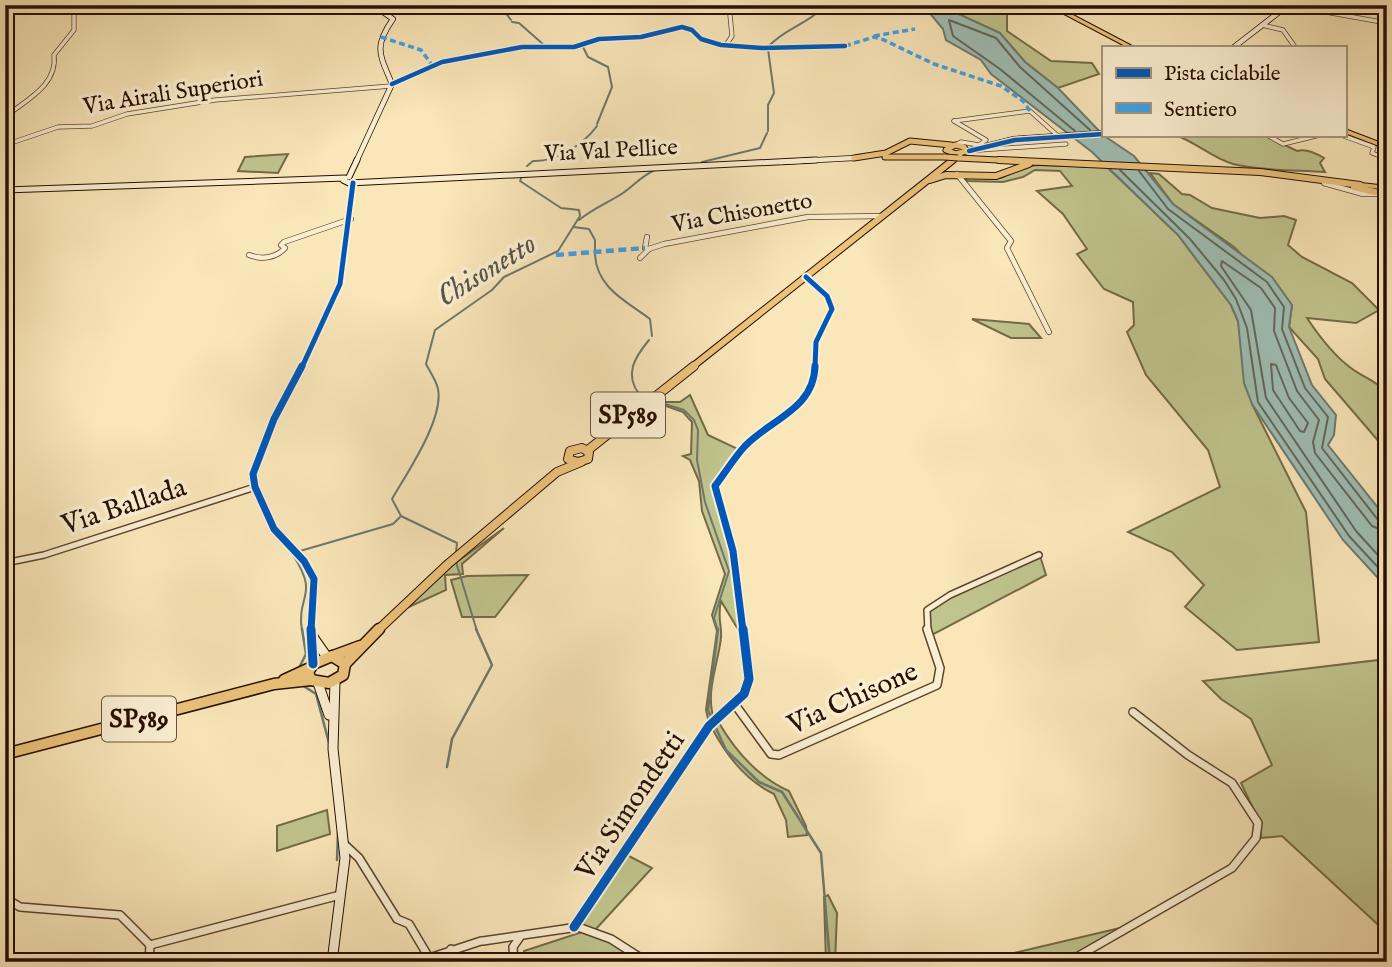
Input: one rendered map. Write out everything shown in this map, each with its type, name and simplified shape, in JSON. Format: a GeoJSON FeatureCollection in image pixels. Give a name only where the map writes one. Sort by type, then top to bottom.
{"type":"FeatureCollection","features":[{"type":"Feature","properties":{"kind":"highway"},"geometry":{"type":"LineString","coordinates":[[1047,5],[1127,46]]}},
{"type":"Feature","properties":{"kind":"highway"},"geometry":{"type":"LineString","coordinates":[[1346,133],[1387,148]]}},
{"type":"Feature","properties":{"kind":"highway"},"geometry":{"type":"LineString","coordinates":[[1353,184],[1387,191]]}},
{"type":"Feature","properties":{"kind":"highway"},"geometry":{"type":"LineString","coordinates":[[1375,190],[1387,191]]}},
{"type":"Feature","properties":{"kind":"main road"},"geometry":{"type":"LineString","coordinates":[[854,158],[886,153],[918,141],[935,144],[954,154]]}},
{"type":"Feature","properties":{"kind":"main road"},"geometry":{"type":"LineString","coordinates":[[902,145],[910,153],[954,154],[996,162],[1008,168],[1006,174]]}},
{"type":"Feature","properties":{"kind":"main road"},"geometry":{"type":"LineString","coordinates":[[937,171],[952,174],[954,154]]}},
{"type":"Feature","properties":{"kind":"main road"},"geometry":{"type":"LineString","coordinates":[[854,158],[954,154],[973,158],[1303,177],[1375,190]]}},
{"type":"Feature","properties":{"kind":"main road","name":"SP589"},"geometry":{"type":"LineString","coordinates":[[274,684],[335,681],[343,675],[345,664],[418,589],[557,472],[569,451],[583,449],[676,381],[883,216],[954,154]]}},
{"type":"Feature","properties":{"kind":"main road","name":"SP589"},"geometry":{"type":"LineString","coordinates":[[916,189],[952,174],[1006,174],[1031,164],[1075,163]]}},
{"type":"Feature","properties":{"kind":"main road"},"geometry":{"type":"LineString","coordinates":[[1303,177],[1375,190]]}},
{"type":"Feature","properties":{"kind":"main road","name":"SP589"},"geometry":{"type":"LineString","coordinates":[[557,472],[589,457],[583,449]]}},
{"type":"Feature","properties":{"kind":"main road","name":"SP589"},"geometry":{"type":"LineString","coordinates":[[567,457],[574,462],[581,462]]}},
{"type":"Feature","properties":{"kind":"main road","name":"SP589"},"geometry":{"type":"LineString","coordinates":[[5,754],[274,684],[329,656],[363,645]]}},
{"type":"Feature","properties":{"kind":"main road"},"geometry":{"type":"LineString","coordinates":[[329,656],[345,664]]}},
{"type":"Feature","properties":{"kind":"main road","name":"SP589"},"geometry":{"type":"LineString","coordinates":[[311,666],[314,682]]}},
{"type":"Feature","properties":{"kind":"street"},"geometry":{"type":"LineString","coordinates":[[5,117],[50,81],[55,69],[54,55],[74,30],[74,5]]}},
{"type":"Feature","properties":{"kind":"street"},"geometry":{"type":"LineString","coordinates":[[311,666],[310,633],[314,579],[304,561],[274,529],[255,487],[253,474],[265,439],[341,284],[351,219],[351,180],[358,152],[372,131],[375,116],[392,85],[379,53],[381,36],[392,22],[392,17],[373,5]]}},
{"type":"Feature","properties":{"kind":"street"},"geometry":{"type":"LineString","coordinates":[[726,45],[732,36],[729,5]]}},
{"type":"Feature","properties":{"kind":"street"},"geometry":{"type":"LineString","coordinates":[[1353,5],[1387,10]]}},
{"type":"Feature","properties":{"kind":"street"},"geometry":{"type":"LineString","coordinates":[[1235,46],[1289,6],[1387,23]]}},
{"type":"Feature","properties":{"kind":"street"},"geometry":{"type":"LineString","coordinates":[[1359,17],[1362,6]]}},
{"type":"Feature","properties":{"kind":"street"},"geometry":{"type":"LineString","coordinates":[[1262,25],[1283,30],[1294,46]]}},
{"type":"Feature","properties":{"kind":"street","name":"Via Airali Superiori"},"geometry":{"type":"LineString","coordinates":[[5,145],[58,127],[92,126],[127,114],[215,100],[392,85],[442,62],[522,47],[574,47],[599,39],[641,37],[682,27],[692,30],[705,40],[726,45],[754,48],[845,46]]}},
{"type":"Feature","properties":{"kind":"street"},"geometry":{"type":"LineString","coordinates":[[954,154],[961,142],[978,145],[986,140],[954,121],[1030,111],[1062,139]]}},
{"type":"Feature","properties":{"kind":"street"},"geometry":{"type":"LineString","coordinates":[[1346,133],[1374,147],[1372,153],[1387,159]]}},
{"type":"Feature","properties":{"kind":"street"},"geometry":{"type":"LineString","coordinates":[[954,154],[1102,134]]}},
{"type":"Feature","properties":{"kind":"street"},"geometry":{"type":"LineString","coordinates":[[1269,136],[1283,144],[1290,144],[1317,136]]}},
{"type":"Feature","properties":{"kind":"street"},"geometry":{"type":"LineString","coordinates":[[954,154],[1014,139],[1062,139]]}},
{"type":"Feature","properties":{"kind":"street","name":"Via Val Pellice"},"geometry":{"type":"LineString","coordinates":[[5,190],[370,180],[854,158]]}},
{"type":"Feature","properties":{"kind":"street"},"geometry":{"type":"LineString","coordinates":[[952,174],[1010,241],[1007,248],[1049,332]]}},
{"type":"Feature","properties":{"kind":"street"},"geometry":{"type":"LineString","coordinates":[[1324,183],[1363,194],[1375,190]]}},
{"type":"Feature","properties":{"kind":"street","name":"Via Chisonetto"},"geometry":{"type":"LineString","coordinates":[[640,258],[649,248],[688,237],[808,217],[883,216]]}},
{"type":"Feature","properties":{"kind":"street"},"geometry":{"type":"LineString","coordinates":[[249,255],[265,258],[275,255],[283,251],[285,248],[281,244],[284,242],[337,221],[351,219]]}},
{"type":"Feature","properties":{"kind":"street","name":"Via Chisonetto"},"geometry":{"type":"LineString","coordinates":[[647,237],[645,248],[649,248]]}},
{"type":"Feature","properties":{"kind":"street"},"geometry":{"type":"LineString","coordinates":[[736,706],[748,691],[749,679],[733,551],[715,486],[746,445],[796,408],[810,392],[815,378],[816,342],[832,309],[827,296],[806,277]]}},
{"type":"Feature","properties":{"kind":"street","name":"Via Ballada"},"geometry":{"type":"LineString","coordinates":[[5,563],[52,552],[255,487]]}},
{"type":"Feature","properties":{"kind":"street","name":"Via Chisone"},"geometry":{"type":"LineString","coordinates":[[736,706],[743,711],[765,749],[771,754],[779,755],[937,685],[941,671],[926,631],[927,610],[950,595],[1039,555]]}},
{"type":"Feature","properties":{"kind":"street"},"geometry":{"type":"LineString","coordinates":[[310,633],[329,656]]}},
{"type":"Feature","properties":{"kind":"street","name":"SP589"},"geometry":{"type":"LineString","coordinates":[[332,962],[341,895],[344,844],[335,776],[332,701],[335,681]]}},
{"type":"Feature","properties":{"kind":"street","name":"SP589"},"geometry":{"type":"LineString","coordinates":[[314,682],[326,701],[333,733]]}},
{"type":"Feature","properties":{"kind":"street","name":"Via Simondetti"},"geometry":{"type":"LineString","coordinates":[[574,927],[709,726],[736,706]]}},
{"type":"Feature","properties":{"kind":"street"},"geometry":{"type":"LineString","coordinates":[[1068,962],[1232,869],[1251,848],[1258,832],[1258,822],[1232,783],[1188,755],[1133,712]]}},
{"type":"Feature","properties":{"kind":"street"},"geometry":{"type":"LineString","coordinates":[[344,844],[359,858],[397,919],[409,923],[428,956]]}},
{"type":"Feature","properties":{"kind":"street"},"geometry":{"type":"LineString","coordinates":[[150,945],[341,895]]}},
{"type":"Feature","properties":{"kind":"street"},"geometry":{"type":"LineString","coordinates":[[5,898],[20,907],[120,915],[129,919],[143,940],[150,945]]}},
{"type":"Feature","properties":{"kind":"street"},"geometry":{"type":"LineString","coordinates":[[417,962],[451,948],[482,941],[574,927],[611,939],[647,962]]}},
{"type":"Feature","properties":{"kind":"street"},"geometry":{"type":"LineString","coordinates":[[514,962],[513,947],[520,937]]}},
{"type":"Feature","properties":{"kind":"street"},"geometry":{"type":"LineString","coordinates":[[149,962],[150,945]]}},
{"type":"Feature","properties":{"kind":"street"},"geometry":{"type":"LineString","coordinates":[[451,948],[455,962]]}},
{"type":"Feature","properties":{"kind":"green space"},"geometry":{"type":"Polygon","coordinates":[[[950,5],[1001,5],[1007,12],[1007,31],[1051,61],[1092,63],[1099,74],[1058,88],[1025,62],[1000,33],[954,12],[950,5]]]}},
{"type":"Feature","properties":{"kind":"green space"},"geometry":{"type":"Polygon","coordinates":[[[1177,136],[1266,136],[1297,151],[1307,151],[1324,158],[1320,163],[1325,172],[1266,169],[1233,164],[1177,136]]]}},
{"type":"Feature","properties":{"kind":"green space"},"geometry":{"type":"Polygon","coordinates":[[[288,154],[278,173],[238,171],[245,157],[288,154]]]}},
{"type":"Feature","properties":{"kind":"green space"},"geometry":{"type":"Polygon","coordinates":[[[1024,167],[1107,167],[1178,235],[1231,305],[1238,321],[1252,404],[1306,512],[1319,642],[1237,650],[1185,607],[1204,585],[1172,552],[1128,532],[1220,487],[1208,450],[1146,375],[1127,332],[1134,325],[1133,302],[1104,289],[1077,254],[1087,249],[1063,214],[1037,191],[1072,186],[1060,171],[1035,170],[1023,177],[1003,182],[967,181],[964,176],[1001,178],[1024,167]]]}},
{"type":"Feature","properties":{"kind":"green space"},"geometry":{"type":"Polygon","coordinates":[[[1150,173],[1159,174],[1182,194],[1190,195],[1212,208],[1260,218],[1284,216],[1296,220],[1288,245],[1302,257],[1352,283],[1379,310],[1356,323],[1307,318],[1338,357],[1379,385],[1387,394],[1387,451],[1325,379],[1318,359],[1289,327],[1292,305],[1234,247],[1173,204],[1150,173]]]}},
{"type":"Feature","properties":{"kind":"green space"},"geometry":{"type":"Polygon","coordinates":[[[972,319],[1029,324],[1041,338],[1011,338],[972,319]]]}},
{"type":"Feature","properties":{"kind":"green space"},"geometry":{"type":"Polygon","coordinates":[[[690,395],[708,435],[740,450],[714,483],[718,511],[731,552],[742,636],[721,601],[721,638],[711,689],[714,719],[709,723],[706,710],[717,631],[712,615],[725,574],[702,511],[699,481],[690,460],[683,456],[691,454],[692,422],[683,412],[655,402],[680,402],[690,395]]]}},
{"type":"Feature","properties":{"kind":"green space"},"geometry":{"type":"Polygon","coordinates":[[[504,528],[462,564],[463,574],[445,575],[446,590],[400,611],[454,564],[504,528]]]}},
{"type":"Feature","properties":{"kind":"green space"},"geometry":{"type":"Polygon","coordinates":[[[1040,556],[1046,575],[930,636],[928,611],[933,605],[1040,556]]]}},
{"type":"Feature","properties":{"kind":"green space"},"geometry":{"type":"Polygon","coordinates":[[[528,575],[495,617],[462,617],[451,580],[467,576],[528,575]]]}},
{"type":"Feature","properties":{"kind":"green space"},"geometry":{"type":"Polygon","coordinates":[[[1387,659],[1387,933],[1282,836],[1261,838],[1260,823],[1241,783],[1272,765],[1251,719],[1221,699],[1203,681],[1387,659]]]}},
{"type":"Feature","properties":{"kind":"green space"},"geometry":{"type":"Polygon","coordinates":[[[719,723],[749,763],[767,779],[789,791],[806,826],[807,835],[788,837],[786,820],[774,794],[746,775],[724,748],[712,728],[719,723]]]}},
{"type":"Feature","properties":{"kind":"green space"},"geometry":{"type":"Polygon","coordinates":[[[327,810],[330,834],[277,851],[277,826],[327,810]]]}},
{"type":"Feature","properties":{"kind":"green space"},"geometry":{"type":"Polygon","coordinates":[[[627,855],[652,868],[595,930],[582,925],[627,855]]]}},
{"type":"Feature","properties":{"kind":"green space"},"geometry":{"type":"Polygon","coordinates":[[[828,895],[837,913],[835,962],[826,962],[824,897],[828,895]]]}},
{"type":"Feature","properties":{"kind":"green space"},"geometry":{"type":"Polygon","coordinates":[[[1120,928],[1065,962],[1003,962],[1001,956],[1120,928]]]}},
{"type":"Feature","properties":{"kind":"green space"},"geometry":{"type":"Polygon","coordinates":[[[582,932],[610,942],[635,956],[630,962],[524,962],[524,951],[582,932]]]}},
{"type":"Feature","properties":{"kind":"water"},"geometry":{"type":"Polygon","coordinates":[[[923,5],[950,5],[954,12],[1000,33],[1025,62],[1058,88],[1102,136],[1134,156],[1173,204],[1272,277],[1292,305],[1289,327],[1312,385],[1336,415],[1334,435],[1328,445],[1387,519],[1387,588],[1343,540],[1252,404],[1244,383],[1238,321],[1231,305],[1178,235],[1092,152],[991,74],[981,60],[946,40],[943,29],[923,5]]]}},
{"type":"Feature","properties":{"kind":"waterway"},"geometry":{"type":"LineString","coordinates":[[504,5],[504,11],[511,20]]}},
{"type":"Feature","properties":{"kind":"waterway"},"geometry":{"type":"LineString","coordinates":[[769,46],[825,5]]}},
{"type":"Feature","properties":{"kind":"waterway"},"geometry":{"type":"LineString","coordinates":[[512,22],[519,23],[544,45],[576,45]]}},
{"type":"Feature","properties":{"kind":"waterway"},"geometry":{"type":"LineString","coordinates":[[583,47],[588,57],[608,67],[612,87],[597,124]]}},
{"type":"Feature","properties":{"kind":"waterway"},"geometry":{"type":"LineString","coordinates":[[768,49],[774,93],[768,105],[768,131]]}},
{"type":"Feature","properties":{"kind":"waterway"},"geometry":{"type":"LineString","coordinates":[[527,166],[533,161],[551,159],[568,151],[584,140],[597,126]]}},
{"type":"Feature","properties":{"kind":"waterway"},"geometry":{"type":"LineString","coordinates":[[702,162],[760,148],[767,133]]}},
{"type":"Feature","properties":{"kind":"waterway"},"geometry":{"type":"LineString","coordinates":[[579,220],[655,170]]}},
{"type":"Feature","properties":{"kind":"waterway","name":"Chisonetto"},"geometry":{"type":"LineString","coordinates":[[522,176],[520,181],[561,208],[579,210],[580,216],[573,227]]}},
{"type":"Feature","properties":{"kind":"waterway","name":"Chisonetto"},"geometry":{"type":"LineString","coordinates":[[456,552],[457,543],[401,516],[392,499],[423,446],[435,415],[438,389],[426,364],[435,330],[492,290],[504,277],[558,251],[573,227]]}},
{"type":"Feature","properties":{"kind":"waterway","name":"Chisonetto"},"geometry":{"type":"LineString","coordinates":[[573,227],[589,229],[595,240],[595,253]]}},
{"type":"Feature","properties":{"kind":"waterway","name":"Chisonetto"},"geometry":{"type":"LineString","coordinates":[[595,255],[597,266],[607,285],[650,319],[652,336]]}},
{"type":"Feature","properties":{"kind":"waterway","name":"Chisonetto"},"geometry":{"type":"LineString","coordinates":[[639,394],[632,380],[633,366],[649,340]]}},
{"type":"Feature","properties":{"kind":"waterway","name":"Chisonetto"},"geometry":{"type":"LineString","coordinates":[[655,401],[684,410],[694,420],[698,430],[697,460],[705,502],[729,571],[714,618],[718,630]]}},
{"type":"Feature","properties":{"kind":"waterway"},"geometry":{"type":"LineString","coordinates":[[300,551],[393,524],[400,517]]}},
{"type":"Feature","properties":{"kind":"waterway"},"geometry":{"type":"LineString","coordinates":[[293,555],[305,579],[302,631]]}},
{"type":"Feature","properties":{"kind":"waterway","name":"Chisonetto"},"geometry":{"type":"LineString","coordinates":[[456,562],[477,631]]}},
{"type":"Feature","properties":{"kind":"waterway"},"geometry":{"type":"LineString","coordinates":[[300,666],[306,654],[302,629]]}},
{"type":"Feature","properties":{"kind":"waterway","name":"Chisonetto"},"geometry":{"type":"LineString","coordinates":[[447,767],[452,739],[492,665],[476,629]]}},
{"type":"Feature","properties":{"kind":"waterway","name":"Chisonetto"},"geometry":{"type":"LineString","coordinates":[[711,717],[708,710],[718,630]]}},
{"type":"Feature","properties":{"kind":"waterway"},"geometry":{"type":"LineString","coordinates":[[302,685],[316,694],[329,743]]}},
{"type":"Feature","properties":{"kind":"waterway","name":"Chisonetto"},"geometry":{"type":"LineString","coordinates":[[715,726],[726,750],[759,782],[782,792],[821,853],[830,962]]}},
{"type":"Feature","properties":{"kind":"waterway"},"geometry":{"type":"LineString","coordinates":[[337,860],[338,832]]}},
{"type":"Feature","properties":{"kind":"marked path"},"geometry":{"type":"LineString","coordinates":[[874,36],[915,29]]}},
{"type":"Feature","properties":{"kind":"marked path"},"geometry":{"type":"LineString","coordinates":[[381,37],[421,50],[432,65]]}},
{"type":"Feature","properties":{"kind":"marked path"},"geometry":{"type":"LineString","coordinates":[[845,46],[874,37],[884,40],[934,64],[1001,86],[1023,101],[1030,111]]}},
{"type":"Feature","properties":{"kind":"marked path"},"geometry":{"type":"LineString","coordinates":[[556,255],[645,248]]}},
{"type":"Feature","properties":{"kind":"cycle path"},"geometry":{"type":"LineString","coordinates":[[392,84],[442,62],[522,47],[574,47],[599,39],[641,37],[682,27],[692,30],[701,39],[721,45],[762,48],[845,46]]}},
{"type":"Feature","properties":{"kind":"cycle path"},"geometry":{"type":"LineString","coordinates":[[969,151],[1015,140],[1102,134]]}},
{"type":"Feature","properties":{"kind":"cycle path"},"geometry":{"type":"LineString","coordinates":[[313,664],[310,620],[314,579],[304,561],[274,529],[255,487],[253,474],[274,419],[294,384],[340,284],[348,241],[353,183]]}},
{"type":"Feature","properties":{"kind":"cycle path"},"geometry":{"type":"LineString","coordinates":[[574,927],[709,726],[740,701],[747,687],[749,679],[733,551],[715,486],[746,445],[796,408],[810,392],[815,378],[816,342],[832,309],[827,296],[806,277]]}}]}
